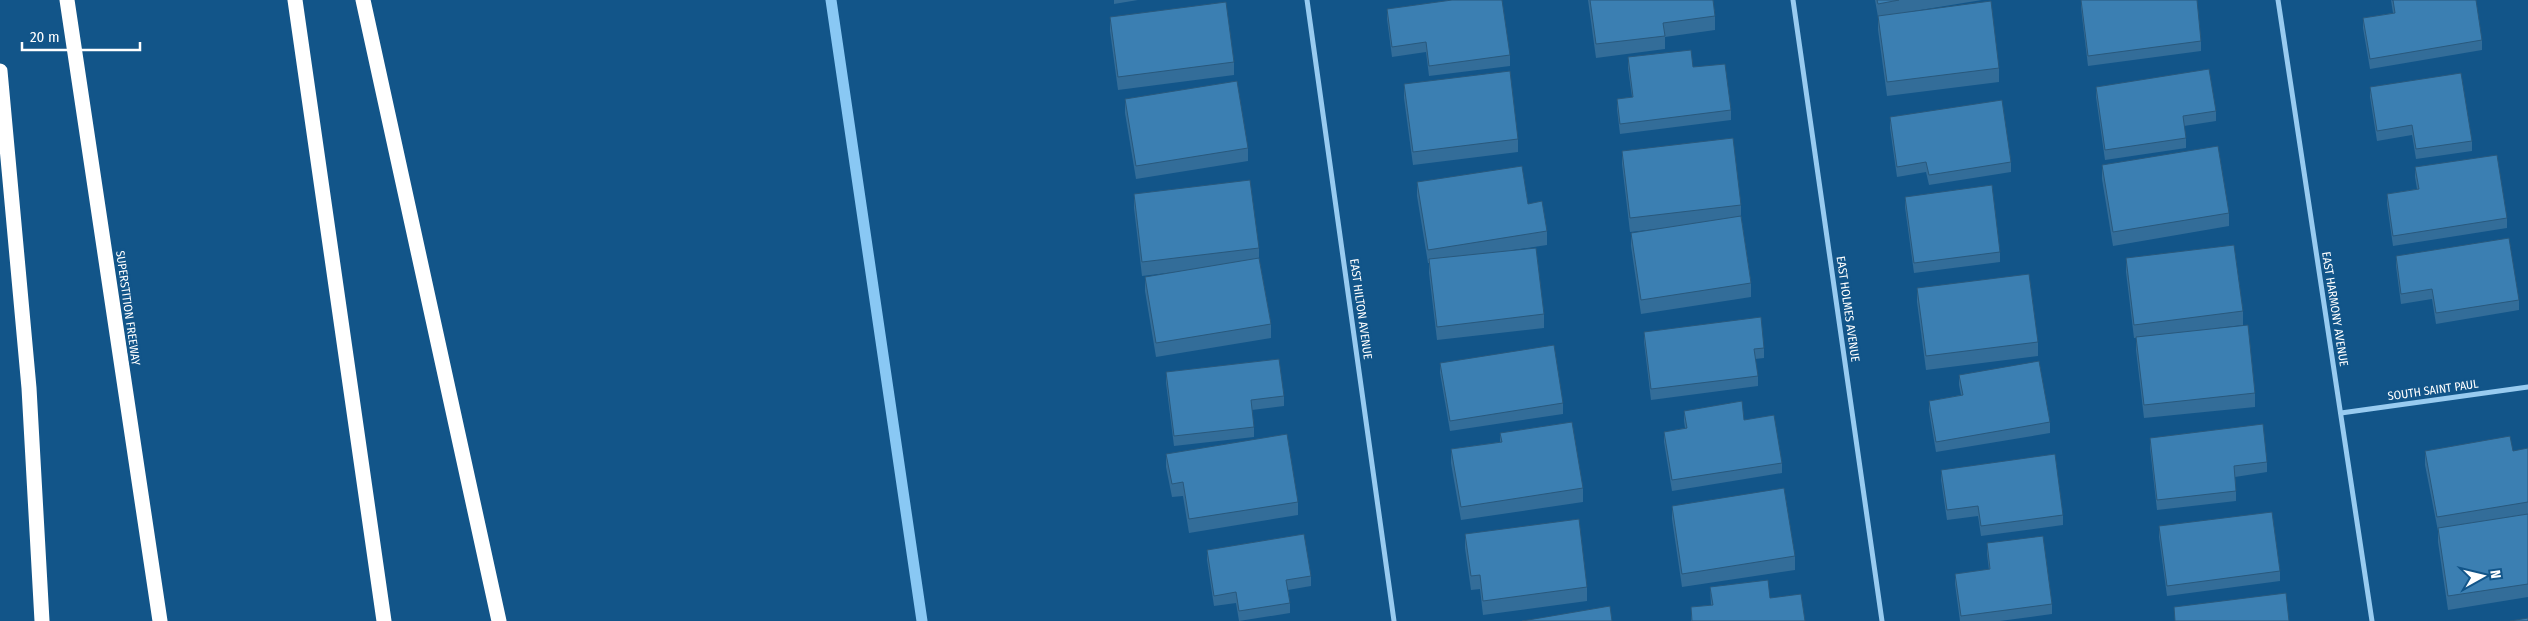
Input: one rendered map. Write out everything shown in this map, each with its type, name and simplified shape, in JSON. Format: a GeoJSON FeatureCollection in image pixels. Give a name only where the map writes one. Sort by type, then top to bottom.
{"type":"FeatureCollection","features":[{"type":"Feature","properties":{"kind":"highway","name":"SUPERSTITION FREEWAY"},"geometry":{"type":"LineString","coordinates":[[67,0],[160,621]]}},
{"type":"Feature","properties":{"kind":"highway"},"geometry":{"type":"LineString","coordinates":[[295,0],[384,621]]}},
{"type":"Feature","properties":{"kind":"highway"},"geometry":{"type":"LineString","coordinates":[[363,0],[499,621]]}},
{"type":"Feature","properties":{"kind":"highway"},"geometry":{"type":"LineString","coordinates":[[0,71],[29,388],[42,621]]}},
{"type":"Feature","properties":{"kind":"street","name":"EAST HILTON AVENUE"},"geometry":{"type":"LineString","coordinates":[[1307,0],[1394,621]]}},
{"type":"Feature","properties":{"kind":"street","name":"EAST HOLMES AVENUE"},"geometry":{"type":"LineString","coordinates":[[1794,0],[1882,621]]}},
{"type":"Feature","properties":{"kind":"street","name":"EAST HARMONY AVENUE"},"geometry":{"type":"LineString","coordinates":[[2278,0],[2372,621]]}},
{"type":"Feature","properties":{"kind":"street","name":"SOUTH SAINT PAUL"},"geometry":{"type":"LineString","coordinates":[[2341,413],[2528,387]]}},
{"type":"Feature","properties":{"kind":"building"},"geometry":{"type":"Polygon","coordinates":[[[1452,0],[1502,0],[1510,55],[1429,66],[1426,42],[1392,47],[1387,9],[1452,0]]]}},
{"type":"Feature","properties":{"kind":"building"},"geometry":{"type":"Polygon","coordinates":[[[1590,0],[1713,0],[1715,16],[1663,23],[1665,36],[1596,44],[1590,0]]]}},
{"type":"Feature","properties":{"kind":"building"},"geometry":{"type":"Polygon","coordinates":[[[1877,0],[1899,0],[1878,4],[1877,0]]]}},
{"type":"Feature","properties":{"kind":"building"},"geometry":{"type":"Polygon","coordinates":[[[2081,0],[2197,0],[2201,41],[2088,56],[2081,0]]]}},
{"type":"Feature","properties":{"kind":"building"},"geometry":{"type":"Polygon","coordinates":[[[2393,0],[2476,0],[2482,40],[2370,59],[2363,18],[2395,13],[2393,0]]]}},
{"type":"Feature","properties":{"kind":"building"},"geometry":{"type":"Polygon","coordinates":[[[1991,1],[1999,68],[1887,82],[1878,16],[1991,1]]]}},
{"type":"Feature","properties":{"kind":"building"},"geometry":{"type":"Polygon","coordinates":[[[1226,2],[1234,62],[1118,77],[1110,17],[1226,2]]]}},
{"type":"Feature","properties":{"kind":"building"},"geometry":{"type":"Polygon","coordinates":[[[1691,50],[1693,67],[1725,64],[1731,110],[1620,124],[1617,99],[1633,97],[1628,57],[1691,50]]]}},
{"type":"Feature","properties":{"kind":"building"},"geometry":{"type":"Polygon","coordinates":[[[2209,69],[2216,111],[2183,116],[2186,138],[2105,150],[2096,87],[2209,69]]]}},
{"type":"Feature","properties":{"kind":"building"},"geometry":{"type":"Polygon","coordinates":[[[1510,71],[1518,139],[1413,152],[1404,84],[1510,71]]]}},
{"type":"Feature","properties":{"kind":"building"},"geometry":{"type":"Polygon","coordinates":[[[2461,73],[2472,141],[2416,149],[2412,125],[2377,131],[2370,87],[2461,73]]]}},
{"type":"Feature","properties":{"kind":"building"},"geometry":{"type":"Polygon","coordinates":[[[1237,81],[1248,148],[1136,166],[1125,99],[1237,81]]]}},
{"type":"Feature","properties":{"kind":"building"},"geometry":{"type":"Polygon","coordinates":[[[2002,100],[2011,162],[1929,175],[1926,162],[1897,167],[1890,117],[2002,100]]]}},
{"type":"Feature","properties":{"kind":"building"},"geometry":{"type":"Polygon","coordinates":[[[1733,138],[1741,205],[1630,218],[1622,151],[1733,138]]]}},
{"type":"Feature","properties":{"kind":"building"},"geometry":{"type":"Polygon","coordinates":[[[2218,146],[2229,213],[2113,232],[2102,165],[2218,146]]]}},
{"type":"Feature","properties":{"kind":"building"},"geometry":{"type":"Polygon","coordinates":[[[2497,155],[2507,218],[2393,236],[2387,194],[2419,189],[2415,167],[2497,155]]]}},
{"type":"Feature","properties":{"kind":"building"},"geometry":{"type":"Polygon","coordinates":[[[1522,166],[1528,204],[1542,201],[1547,231],[1428,250],[1417,182],[1522,166]]]}},
{"type":"Feature","properties":{"kind":"building"},"geometry":{"type":"Polygon","coordinates":[[[1250,180],[1259,248],[1142,262],[1134,194],[1250,180]]]}},
{"type":"Feature","properties":{"kind":"building"},"geometry":{"type":"Polygon","coordinates":[[[1992,185],[2000,252],[1914,263],[1905,197],[1992,185]]]}},
{"type":"Feature","properties":{"kind":"building"},"geometry":{"type":"Polygon","coordinates":[[[1741,216],[1751,283],[1641,300],[1631,233],[1741,216]]]}},
{"type":"Feature","properties":{"kind":"building"},"geometry":{"type":"Polygon","coordinates":[[[2509,238],[2519,300],[2436,313],[2432,289],[2401,294],[2396,256],[2509,238]]]}},
{"type":"Feature","properties":{"kind":"building"},"geometry":{"type":"Polygon","coordinates":[[[2234,245],[2243,311],[2134,325],[2126,258],[2234,245]]]}},
{"type":"Feature","properties":{"kind":"building"},"geometry":{"type":"Polygon","coordinates":[[[1536,248],[1544,314],[1437,327],[1429,259],[1536,248]]]}},
{"type":"Feature","properties":{"kind":"building"},"geometry":{"type":"Polygon","coordinates":[[[1259,258],[1271,324],[1156,343],[1145,277],[1259,258]]]}},
{"type":"Feature","properties":{"kind":"building"},"geometry":{"type":"Polygon","coordinates":[[[2029,274],[2038,342],[1926,356],[1917,288],[2029,274]]]}},
{"type":"Feature","properties":{"kind":"building"},"geometry":{"type":"Polygon","coordinates":[[[1761,317],[1764,348],[1754,349],[1758,376],[1651,389],[1644,332],[1761,317]]]}},
{"type":"Feature","properties":{"kind":"building"},"geometry":{"type":"Polygon","coordinates":[[[2248,325],[2255,393],[2144,405],[2136,337],[2248,325]]]}},
{"type":"Feature","properties":{"kind":"building"},"geometry":{"type":"Polygon","coordinates":[[[1554,345],[1563,403],[1450,421],[1440,363],[1554,345]]]}},
{"type":"Feature","properties":{"kind":"building"},"geometry":{"type":"Polygon","coordinates":[[[1279,359],[1284,396],[1251,400],[1254,427],[1174,436],[1166,372],[1279,359]]]}},
{"type":"Feature","properties":{"kind":"building"},"geometry":{"type":"Polygon","coordinates":[[[2039,361],[2050,422],[1936,442],[1929,401],[1963,395],[1959,375],[2039,361]]]}},
{"type":"Feature","properties":{"kind":"building"},"geometry":{"type":"Polygon","coordinates":[[[1742,401],[1744,420],[1774,415],[1782,463],[1672,480],[1664,432],[1687,428],[1684,411],[1742,401]]]}},
{"type":"Feature","properties":{"kind":"building"},"geometry":{"type":"Polygon","coordinates":[[[1572,422],[1583,488],[1461,507],[1451,449],[1502,442],[1500,433],[1572,422]]]}},
{"type":"Feature","properties":{"kind":"building"},"geometry":{"type":"Polygon","coordinates":[[[2263,424],[2267,462],[2234,466],[2236,491],[2157,500],[2150,438],[2263,424]]]}},
{"type":"Feature","properties":{"kind":"building"},"geometry":{"type":"Polygon","coordinates":[[[1287,434],[1298,502],[1189,519],[1183,482],[1172,484],[1166,454],[1287,434]]]}},
{"type":"Feature","properties":{"kind":"building"},"geometry":{"type":"Polygon","coordinates":[[[2510,436],[2513,451],[2528,448],[2528,502],[2437,517],[2425,451],[2510,436]]]}},
{"type":"Feature","properties":{"kind":"building"},"geometry":{"type":"Polygon","coordinates":[[[2055,454],[2063,515],[1981,526],[1978,506],[1947,510],[1941,470],[2055,454]]]}},
{"type":"Feature","properties":{"kind":"building"},"geometry":{"type":"Polygon","coordinates":[[[1784,488],[1795,556],[1682,574],[1672,506],[1784,488]]]}},
{"type":"Feature","properties":{"kind":"building"},"geometry":{"type":"Polygon","coordinates":[[[2272,512],[2280,571],[2167,586],[2159,526],[2272,512]]]}},
{"type":"Feature","properties":{"kind":"building"},"geometry":{"type":"Polygon","coordinates":[[[2528,514],[2528,584],[2448,596],[2438,528],[2528,514]]]}},
{"type":"Feature","properties":{"kind":"building"},"geometry":{"type":"Polygon","coordinates":[[[1579,519],[1587,587],[1483,601],[1480,575],[1471,576],[1465,534],[1579,519]]]}},
{"type":"Feature","properties":{"kind":"building"},"geometry":{"type":"Polygon","coordinates":[[[1304,534],[1311,576],[1286,580],[1290,603],[1239,611],[1236,592],[1214,596],[1207,550],[1304,534]]]}},
{"type":"Feature","properties":{"kind":"building"},"geometry":{"type":"Polygon","coordinates":[[[2043,536],[2052,604],[1961,616],[1955,574],[1990,569],[1987,543],[2043,536]]]}},
{"type":"Feature","properties":{"kind":"building"},"geometry":{"type":"Polygon","coordinates":[[[1768,580],[1770,598],[1801,594],[1805,621],[1692,621],[1691,607],[1713,605],[1710,587],[1768,580]]]}},
{"type":"Feature","properties":{"kind":"building"},"geometry":{"type":"Polygon","coordinates":[[[2286,593],[2289,621],[2175,621],[2174,607],[2286,593]]]}},
{"type":"Feature","properties":{"kind":"building"},"geometry":{"type":"Polygon","coordinates":[[[1610,606],[1612,621],[1522,621],[1610,606]]]}},
{"type":"Feature","properties":{"kind":"building"},"geometry":{"type":"Polygon","coordinates":[[[2528,618],[2528,621],[2510,621],[2528,618]]]}},
{"type":"Feature","properties":{"kind":"waterway"},"geometry":{"type":"LineString","coordinates":[[831,0],[922,621]]}}]}
